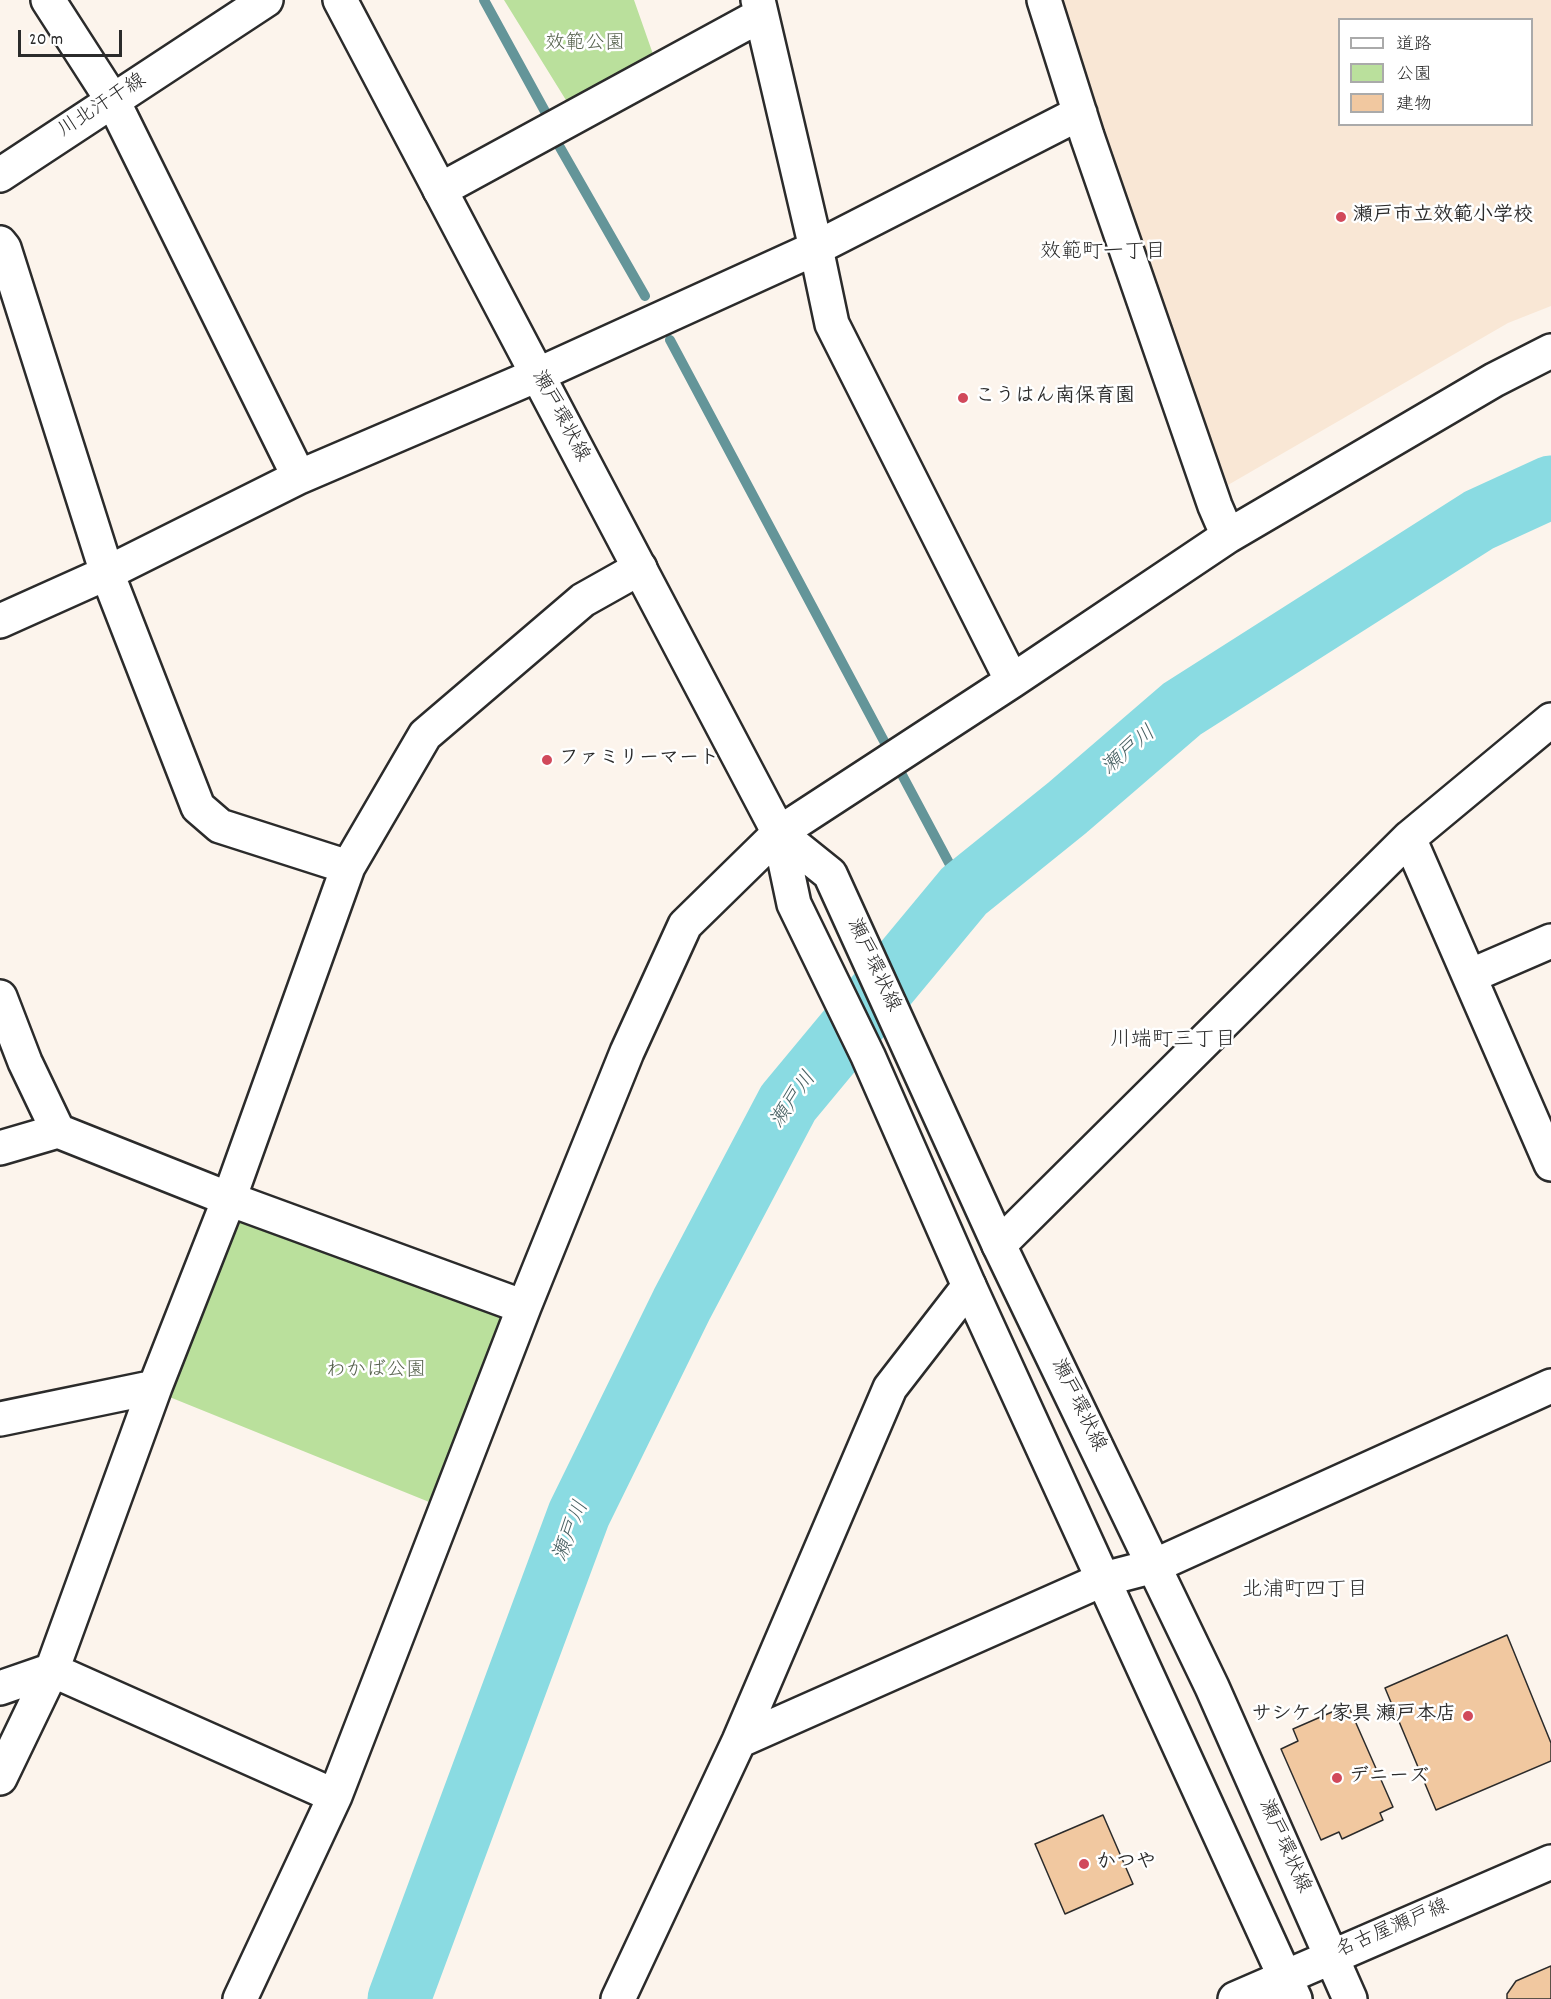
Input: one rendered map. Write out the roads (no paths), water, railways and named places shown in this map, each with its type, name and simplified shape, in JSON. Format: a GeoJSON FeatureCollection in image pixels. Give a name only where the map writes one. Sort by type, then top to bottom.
{"type":"FeatureCollection","features":[{"type":"Feature","properties":{"kind":"street"},"geometry":{"type":"LineString","coordinates":[[48,0],[113,101],[299,477]]}},
{"type":"Feature","properties":{"kind":"street","name":"川北汗干線"},"geometry":{"type":"LineString","coordinates":[[0,175],[266,0]]}},
{"type":"Feature","properties":{"kind":"street","name":"瀬戸環状線"},"geometry":{"type":"LineString","coordinates":[[340,0],[779,833],[794,904],[868,1056],[969,1286],[1290,1988]]}},
{"type":"Feature","properties":{"kind":"street"},"geometry":{"type":"LineString","coordinates":[[1044,0],[1080,113],[1215,506],[1228,536]]}},
{"type":"Feature","properties":{"kind":"street"},"geometry":{"type":"LineString","coordinates":[[440,190],[759,7],[832,324],[1012,681]]}},
{"type":"Feature","properties":{"kind":"street"},"geometry":{"type":"LineString","coordinates":[[0,621],[107,573],[299,477],[537,375],[816,248],[1080,113]]}},
{"type":"Feature","properties":{"kind":"street"},"geometry":{"type":"LineString","coordinates":[[0,243],[4,248],[107,573],[198,807],[220,826],[348,867]]}},
{"type":"Feature","properties":{"kind":"street"},"geometry":{"type":"LineString","coordinates":[[240,1999],[335,1796],[524,1307],[627,1052],[685,925],[779,833],[1228,536],[1494,380],[1551,351]]}},
{"type":"Feature","properties":{"kind":"street"},"geometry":{"type":"LineString","coordinates":[[0,1778],[52,1670],[155,1387],[229,1199],[348,867],[425,735],[584,600],[640,568]]}},
{"type":"Feature","properties":{"kind":"street"},"geometry":{"type":"LineString","coordinates":[[999,1245],[1409,838],[1551,720]]}},
{"type":"Feature","properties":{"kind":"street","name":"瀬戸環状線"},"geometry":{"type":"LineString","coordinates":[[779,833],[830,874],[999,1245],[1212,1687],[1350,1999]]}},
{"type":"Feature","properties":{"kind":"street"},"geometry":{"type":"LineString","coordinates":[[1409,838],[1551,1164]]}},
{"type":"Feature","properties":{"kind":"street"},"geometry":{"type":"LineString","coordinates":[[1470,976],[1551,941]]}},
{"type":"Feature","properties":{"kind":"street"},"geometry":{"type":"LineString","coordinates":[[0,997],[25,1062],[58,1131]]}},
{"type":"Feature","properties":{"kind":"street"},"geometry":{"type":"LineString","coordinates":[[0,1148],[58,1131],[229,1199],[524,1307]]}},
{"type":"Feature","properties":{"kind":"street"},"geometry":{"type":"LineString","coordinates":[[618,1999],[739,1741],[890,1388],[969,1286]]}},
{"type":"Feature","properties":{"kind":"street"},"geometry":{"type":"LineString","coordinates":[[739,1741],[1104,1579],[1154,1566],[1551,1386]]}},
{"type":"Feature","properties":{"kind":"street"},"geometry":{"type":"LineString","coordinates":[[0,1419],[155,1387]]}},
{"type":"Feature","properties":{"kind":"street"},"geometry":{"type":"LineString","coordinates":[[0,1688],[52,1670],[335,1796]]}},
{"type":"Feature","properties":{"kind":"street","name":"名古屋瀬戸線"},"geometry":{"type":"LineString","coordinates":[[1235,1999],[1290,1988],[1332,1957],[1551,1862]]}},
{"type":"Feature","properties":{"kind":"waterway"},"geometry":{"type":"LineString","coordinates":[[484,0],[547,115]]}},
{"type":"Feature","properties":{"kind":"waterway"},"geometry":{"type":"LineString","coordinates":[[558,144],[645,296]]}},
{"type":"Feature","properties":{"kind":"waterway"},"geometry":{"type":"LineString","coordinates":[[670,340],[964,891]]}},
{"type":"Feature","properties":{"kind":"waterway","name":"瀬戸川"},"geometry":{"type":"LineString","coordinates":[[399,1999],[579,1514],[682,1304],[788,1103],[964,891],[1067,808],[1182,709],[1479,520],[1551,487]]}},
{"type":"Feature","properties":{"kind":"place","name":"瀬戸市立效範小学校"},"geometry":{"type":"Point","coordinates":[1341,217]}},
{"type":"Feature","properties":{"kind":"place","name":"こうはん南保育園"},"geometry":{"type":"Point","coordinates":[963,398]}},
{"type":"Feature","properties":{"kind":"place","name":"ファミリーマート"},"geometry":{"type":"Point","coordinates":[547,760]}},
{"type":"Feature","properties":{"kind":"place","name":"サシケイ家具 瀬戸本店"},"geometry":{"type":"Point","coordinates":[1468,1716]}},
{"type":"Feature","properties":{"kind":"place","name":"デニーズ"},"geometry":{"type":"Point","coordinates":[1337,1778]}},
{"type":"Feature","properties":{"kind":"place","name":"かつや"},"geometry":{"type":"Point","coordinates":[1084,1864]}},
{"type":"Feature","properties":{"kind":"district","name":"效範町一丁目"},"geometry":{"type":"Point","coordinates":[1103,254]}},
{"type":"Feature","properties":{"kind":"district","name":"川端町三丁目"},"geometry":{"type":"Point","coordinates":[1173,1042]}},
{"type":"Feature","properties":{"kind":"district","name":"北浦町四丁目"},"geometry":{"type":"Point","coordinates":[1305,1592]}},
{"type":"Feature","properties":{"kind":"park label","name":"效範公園"},"geometry":{"type":"Point","coordinates":[585,45]}},
{"type":"Feature","properties":{"kind":"park label","name":"わかば公園"},"geometry":{"type":"Point","coordinates":[376,1372]}}]}
